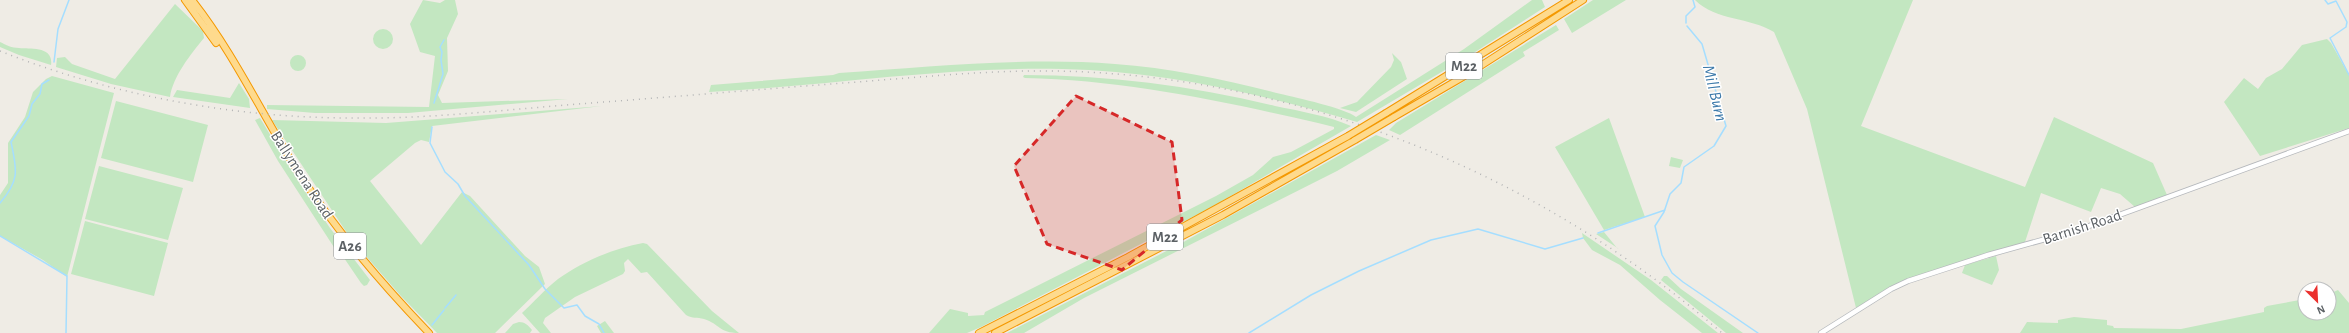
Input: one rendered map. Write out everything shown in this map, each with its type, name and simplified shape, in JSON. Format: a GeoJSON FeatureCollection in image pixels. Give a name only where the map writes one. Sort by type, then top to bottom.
{"type":"FeatureCollection","features":[{"type":"Feature","properties":{"kind":"highway","name":"Ballymena Road"},"geometry":{"type":"LineString","coordinates":[[185,0],[246,85]]}},
{"type":"Feature","properties":{"kind":"highway","name":"Ballymena Road"},"geometry":{"type":"LineString","coordinates":[[192,0],[246,85],[298,172],[341,234],[375,275],[429,333]]}},
{"type":"Feature","properties":{"kind":"highway","name":"M22"},"geometry":{"type":"LineString","coordinates":[[995,333],[1209,222],[1355,140],[1583,0]]}},
{"type":"Feature","properties":{"kind":"highway","name":"M22"},"geometry":{"type":"LineString","coordinates":[[979,333],[1183,227],[1348,136],[1566,2]]}},
{"type":"Feature","properties":{"kind":"street","name":"Barnish Road"},"geometry":{"type":"LineString","coordinates":[[1821,333],[1891,288],[1908,281],[2001,251],[2078,230],[2349,131]]}},
{"type":"Feature","properties":{"kind":"highlighted area"},"geometry":{"type":"Polygon","coordinates":[[[1076,96],[1172,142],[1182,220],[1122,270],[1047,244],[1014,166],[1076,96]]]}},
{"type":"Feature","properties":{"kind":"green space"},"geometry":{"type":"Polygon","coordinates":[[[423,0],[440,3],[445,0],[455,0],[458,14],[447,38],[448,71],[438,95],[442,103],[568,99],[408,113],[315,113],[267,109],[267,105],[429,107],[435,56],[420,52],[410,24],[423,0]]]}},
{"type":"Feature","properties":{"kind":"green space"},"geometry":{"type":"Polygon","coordinates":[[[1532,0],[1542,0],[1545,7],[1472,54],[1357,122],[1249,93],[1175,79],[1138,74],[1063,69],[974,70],[709,92],[711,85],[833,75],[839,73],[1012,62],[1080,62],[1157,68],[1199,75],[1320,104],[1342,110],[1356,117],[1464,49],[1532,0]]]}},
{"type":"Feature","properties":{"kind":"green space"},"geometry":{"type":"Polygon","coordinates":[[[1593,0],[1626,0],[1572,33],[1564,19],[1593,0]]]}},
{"type":"Feature","properties":{"kind":"green space"},"geometry":{"type":"Polygon","coordinates":[[[1695,0],[1913,0],[1861,126],[2025,187],[2054,117],[2153,163],[2167,195],[2135,207],[2120,194],[2101,188],[2091,212],[2041,193],[2025,242],[1904,280],[1856,308],[1807,109],[1774,32],[1765,27],[1713,12],[1703,7],[1695,0]]]}},
{"type":"Feature","properties":{"kind":"green space"},"geometry":{"type":"Polygon","coordinates":[[[175,4],[203,31],[204,38],[188,58],[179,73],[170,97],[111,84],[56,67],[57,58],[65,57],[72,64],[115,79],[175,4]]]}},
{"type":"Feature","properties":{"kind":"green space"},"geometry":{"type":"Polygon","coordinates":[[[1556,25],[1559,30],[1523,52],[1525,56],[1400,135],[1389,130],[1396,123],[1556,25]]]}},
{"type":"Feature","properties":{"kind":"green space"},"geometry":{"type":"Polygon","coordinates":[[[383,29],[390,32],[393,39],[390,46],[383,49],[376,46],[373,39],[376,32],[383,29]]]}},
{"type":"Feature","properties":{"kind":"green space"},"geometry":{"type":"Polygon","coordinates":[[[2327,39],[2331,43],[2349,75],[2349,128],[2260,156],[2224,102],[2244,78],[2258,89],[2266,78],[2282,69],[2302,45],[2327,39]]]}},
{"type":"Feature","properties":{"kind":"green space"},"geometry":{"type":"Polygon","coordinates":[[[0,42],[14,47],[35,49],[45,52],[49,54],[51,65],[19,55],[0,47],[0,42]]]}},
{"type":"Feature","properties":{"kind":"green space"},"geometry":{"type":"Polygon","coordinates":[[[1392,53],[1401,62],[1407,79],[1356,112],[1340,108],[1357,102],[1391,67],[1394,60],[1392,53]]]}},
{"type":"Feature","properties":{"kind":"green space"},"geometry":{"type":"Polygon","coordinates":[[[295,55],[301,55],[306,60],[304,69],[301,71],[295,71],[290,66],[290,60],[295,55]]]}},
{"type":"Feature","properties":{"kind":"green space"},"geometry":{"type":"Polygon","coordinates":[[[1024,75],[1087,77],[1182,87],[1304,112],[1333,119],[1351,126],[1210,208],[981,327],[967,333],[929,333],[950,309],[968,313],[968,316],[984,315],[985,312],[1216,196],[1253,175],[1273,157],[1291,152],[1334,129],[1334,127],[1282,115],[1173,93],[1099,83],[1025,78],[1023,77],[1024,75]]]}},
{"type":"Feature","properties":{"kind":"green space"},"geometry":{"type":"Polygon","coordinates":[[[52,76],[114,93],[67,277],[43,260],[0,236],[0,195],[8,183],[8,143],[25,117],[33,92],[46,79],[52,76]]]}},
{"type":"Feature","properties":{"kind":"green space"},"geometry":{"type":"Polygon","coordinates":[[[239,83],[249,99],[250,108],[173,97],[177,90],[230,98],[239,83]]]}},
{"type":"Feature","properties":{"kind":"green space"},"geometry":{"type":"Polygon","coordinates":[[[116,101],[208,125],[193,182],[101,158],[116,101]]]}},
{"type":"Feature","properties":{"kind":"green space"},"geometry":{"type":"Polygon","coordinates":[[[602,106],[432,126],[429,142],[421,140],[415,143],[370,181],[421,245],[462,192],[470,196],[525,256],[539,267],[545,284],[495,333],[437,333],[400,295],[351,239],[272,120],[386,123],[602,106]]]}},
{"type":"Feature","properties":{"kind":"green space"},"geometry":{"type":"Polygon","coordinates":[[[260,118],[300,184],[330,228],[370,280],[367,285],[364,286],[361,283],[342,255],[339,255],[278,161],[255,120],[260,118]]]}},
{"type":"Feature","properties":{"kind":"green space"},"geometry":{"type":"Polygon","coordinates":[[[1609,118],[1645,217],[1604,230],[1555,147],[1609,118]]]}},
{"type":"Feature","properties":{"kind":"green space"},"geometry":{"type":"Polygon","coordinates":[[[1376,135],[1390,140],[1337,171],[1084,298],[1024,333],[1007,333],[1180,244],[1376,135]]]}},
{"type":"Feature","properties":{"kind":"green space"},"geometry":{"type":"Polygon","coordinates":[[[1671,157],[1683,160],[1680,168],[1669,166],[1671,157]]]}},
{"type":"Feature","properties":{"kind":"green space"},"geometry":{"type":"Polygon","coordinates":[[[99,166],[183,188],[168,240],[85,219],[99,166]]]}},
{"type":"Feature","properties":{"kind":"green space"},"geometry":{"type":"Polygon","coordinates":[[[85,221],[168,243],[154,296],[71,274],[85,221]]]}},
{"type":"Feature","properties":{"kind":"green space"},"geometry":{"type":"Polygon","coordinates":[[[1604,232],[1616,247],[1596,234],[1604,232]]]}},
{"type":"Feature","properties":{"kind":"green space"},"geometry":{"type":"Polygon","coordinates":[[[1582,233],[1651,280],[1718,333],[1702,333],[1660,300],[1620,265],[1592,250],[1583,238],[1582,233]]]}},
{"type":"Feature","properties":{"kind":"green space"},"geometry":{"type":"Polygon","coordinates":[[[643,243],[647,244],[712,311],[739,333],[727,332],[702,318],[686,315],[647,272],[641,273],[628,259],[624,263],[625,271],[623,274],[575,297],[545,318],[543,323],[551,333],[540,333],[522,313],[553,283],[577,267],[599,256],[621,248],[643,243]]]}},
{"type":"Feature","properties":{"kind":"green space"},"geometry":{"type":"Polygon","coordinates":[[[1996,256],[1999,270],[1992,285],[1962,273],[1965,265],[1996,256]]]}},
{"type":"Feature","properties":{"kind":"green space"},"geometry":{"type":"Polygon","coordinates":[[[1664,276],[1667,276],[1681,289],[1743,333],[1726,333],[1661,280],[1664,276]]]}},
{"type":"Feature","properties":{"kind":"green space"},"geometry":{"type":"Polygon","coordinates":[[[2337,290],[2349,303],[2349,333],[2020,333],[2027,322],[2058,323],[2058,320],[2074,317],[2107,320],[2107,325],[2113,326],[2114,328],[2181,329],[2264,312],[2264,308],[2267,306],[2297,300],[2297,321],[2337,321],[2337,290]]]}},
{"type":"Feature","properties":{"kind":"green space"},"geometry":{"type":"Polygon","coordinates":[[[605,321],[614,333],[601,333],[597,326],[605,321]]]}},
{"type":"Feature","properties":{"kind":"green space"},"geometry":{"type":"Polygon","coordinates":[[[519,322],[525,323],[532,330],[530,333],[505,333],[513,324],[519,322]]]}},
{"type":"Feature","properties":{"kind":"waterway"},"geometry":{"type":"LineString","coordinates":[[54,62],[58,29],[69,0]]}},
{"type":"Feature","properties":{"kind":"waterway"},"geometry":{"type":"LineString","coordinates":[[1686,23],[1686,16],[1695,7],[1693,0]]}},
{"type":"Feature","properties":{"kind":"waterway"},"geometry":{"type":"LineString","coordinates":[[2325,0],[2328,4],[2336,1],[2347,22],[2346,27],[2330,38],[2349,75]]}},
{"type":"Feature","properties":{"kind":"waterway","name":"Mill Burn"},"geometry":{"type":"LineString","coordinates":[[1687,26],[1702,44],[1726,126],[1714,146],[1684,167],[1681,183],[1670,194],[1664,212],[1655,226],[1662,255],[1672,273],[1758,333]]}},
{"type":"Feature","properties":{"kind":"waterway"},"geometry":{"type":"LineString","coordinates":[[434,103],[443,74],[441,60],[442,52],[440,47],[444,40]]}},
{"type":"Feature","properties":{"kind":"waterway"},"geometry":{"type":"LineString","coordinates":[[0,203],[11,188],[14,181],[15,160],[11,142],[29,116],[32,104],[40,94],[42,84],[49,80]]}},
{"type":"Feature","properties":{"kind":"waterway"},"geometry":{"type":"LineString","coordinates":[[432,127],[430,143],[445,172],[458,184],[465,196],[529,265],[545,289],[564,308],[577,305],[585,316],[599,324],[604,333]]}},
{"type":"Feature","properties":{"kind":"waterway"},"geometry":{"type":"LineString","coordinates":[[1598,233],[1665,210]]}},
{"type":"Feature","properties":{"kind":"waterway"},"geometry":{"type":"LineString","coordinates":[[1249,333],[1311,295],[1359,271],[1431,240],[1478,229],[1545,249],[1583,238]]}},
{"type":"Feature","properties":{"kind":"waterway"},"geometry":{"type":"LineString","coordinates":[[0,236],[67,276],[66,333]]}},
{"type":"Feature","properties":{"kind":"waterway"},"geometry":{"type":"LineString","coordinates":[[445,308],[456,295]]}},
{"type":"Feature","properties":{"kind":"waterway"},"geometry":{"type":"LineString","coordinates":[[432,325],[444,310]]}},
{"type":"Feature","properties":{"kind":"railway"},"geometry":{"type":"LineString","coordinates":[[0,51],[42,67],[129,92],[218,108],[263,114],[308,117],[381,118],[437,116],[931,76],[1030,71],[1055,71],[1146,77],[1236,91],[1325,114],[1411,144],[1495,181],[1575,226],[1651,276],[1722,333]]}}]}
